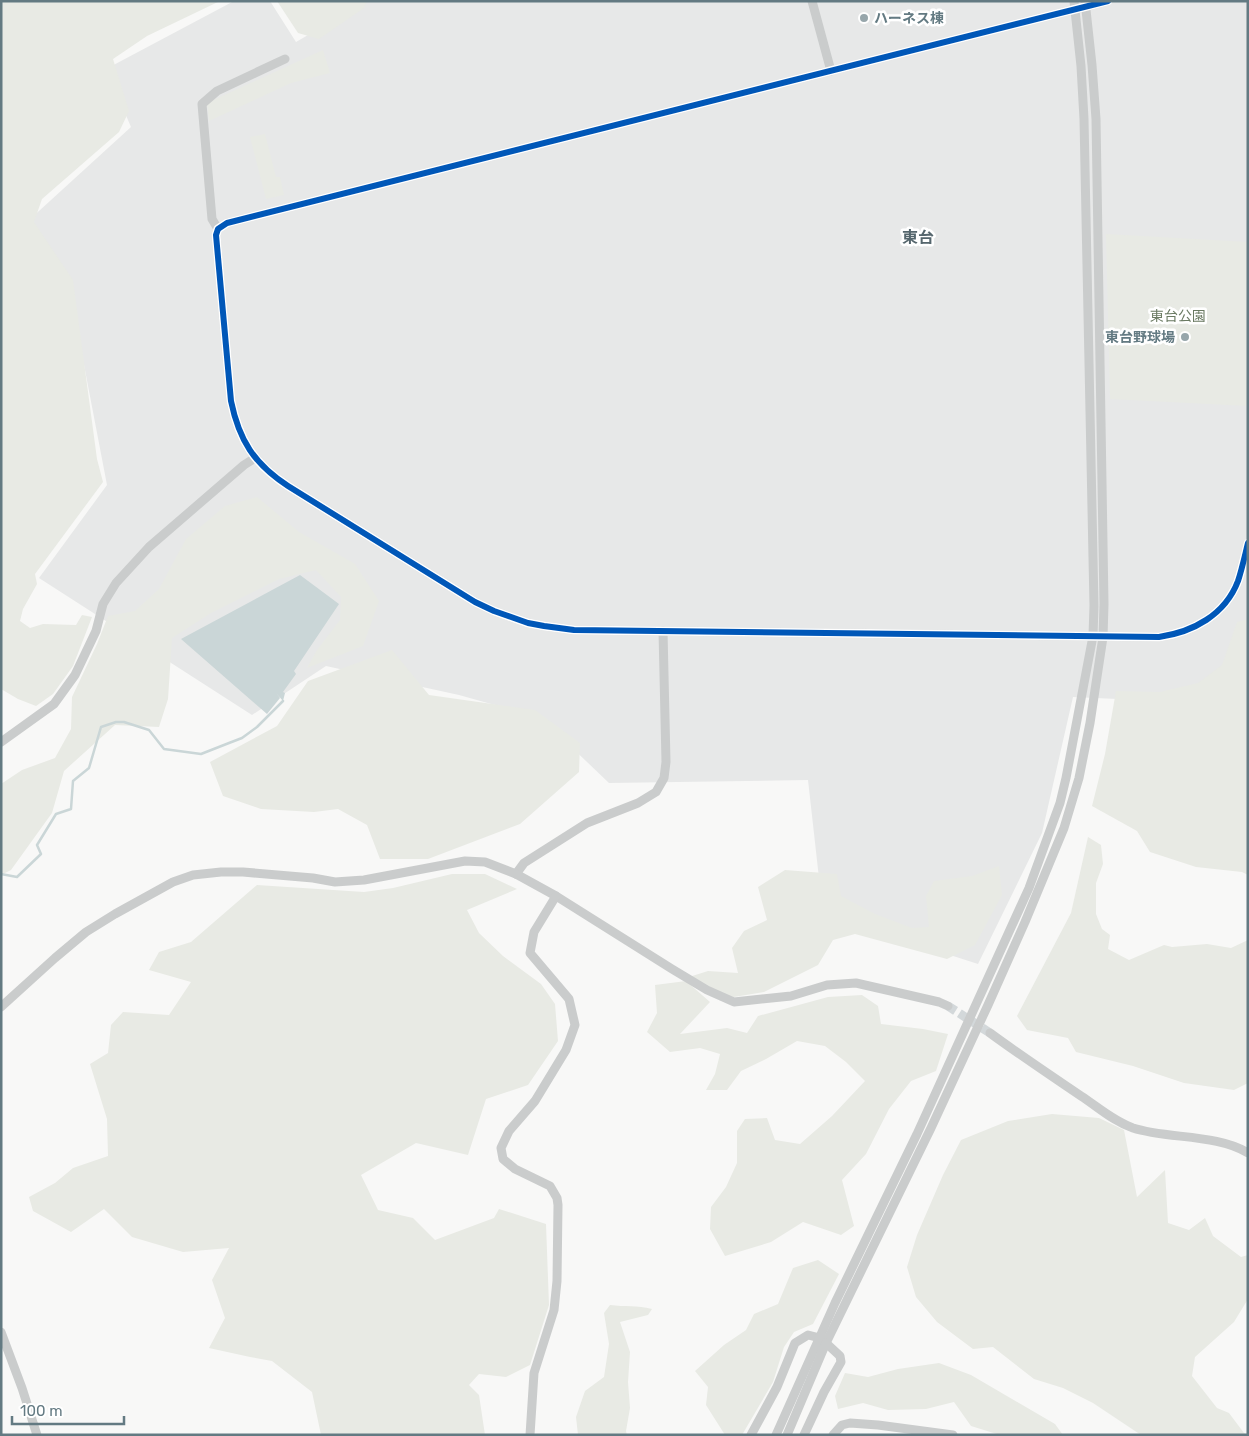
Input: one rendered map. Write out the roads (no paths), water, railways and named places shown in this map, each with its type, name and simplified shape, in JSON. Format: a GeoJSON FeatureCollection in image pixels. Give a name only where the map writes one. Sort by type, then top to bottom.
{"type":"FeatureCollection","features":[{"type":"Feature","properties":{"kind":"street"},"geometry":{"type":"LineString","coordinates":[[812,1],[831,71]]}},
{"type":"Feature","properties":{"kind":"street"},"geometry":{"type":"LineString","coordinates":[[1108,1],[1075,5],[831,71],[227,223],[218,228],[216,235],[231,401],[236,424],[255,458],[272,476],[475,602],[514,619],[574,630],[1159,637],[1187,631],[1211,617],[1221,607],[1238,581],[1248,543]]}},
{"type":"Feature","properties":{"kind":"street"},"geometry":{"type":"LineString","coordinates":[[776,1435],[931,1128],[980,1023],[1064,828],[1079,778],[1090,724],[1103,637],[1096,119],[1086,4]]}},
{"type":"Feature","properties":{"kind":"street"},"geometry":{"type":"LineString","coordinates":[[787,1435],[823,1341],[835,1303],[921,1125],[1029,888],[1060,803],[1093,636],[1093,548],[1084,119],[1075,5]]}},
{"type":"Feature","properties":{"kind":"street"},"geometry":{"type":"LineString","coordinates":[[218,228],[212,219],[202,104],[217,91],[285,59]]}},
{"type":"Feature","properties":{"kind":"street"},"geometry":{"type":"LineString","coordinates":[[1,742],[54,704],[75,675],[96,631],[103,604],[116,583],[149,547],[255,458]]}},
{"type":"Feature","properties":{"kind":"street"},"geometry":{"type":"LineString","coordinates":[[516,874],[524,863],[588,823],[638,803],[656,792],[664,778],[666,762],[663,631]]}},
{"type":"Feature","properties":{"kind":"street"},"geometry":{"type":"LineString","coordinates":[[1,1007],[86,932],[173,882],[193,875],[243,872],[313,878],[335,882],[364,880],[465,861],[485,862],[516,874],[556,896],[707,990],[734,1002],[791,996],[827,984],[856,983],[939,1002],[948,1006]]}},
{"type":"Feature","properties":{"kind":"street"},"geometry":{"type":"LineString","coordinates":[[530,1435],[534,1373],[554,1310],[557,1281],[558,1205],[550,1186],[515,1169],[504,1159],[501,1148],[509,1131],[535,1100],[566,1050],[575,1025],[569,999],[530,953],[534,932],[556,896]]}},
{"type":"Feature","properties":{"kind":"street"},"geometry":{"type":"LineString","coordinates":[[990,1033],[1116,1121],[1150,1132],[1227,1144],[1248,1154]]}},
{"type":"Feature","properties":{"kind":"street"},"geometry":{"type":"LineString","coordinates":[[1,1332],[37,1435]]}},
{"type":"Feature","properties":{"kind":"street"},"geometry":{"type":"LineString","coordinates":[[751,1435],[777,1387],[795,1343],[808,1334],[823,1341],[840,1356],[841,1362],[824,1392],[804,1435]]}},
{"type":"Feature","properties":{"kind":"street"},"geometry":{"type":"LineString","coordinates":[[833,1435],[842,1425],[850,1423],[878,1424],[953,1435]]}},
{"type":"Feature","properties":{"kind":"waterway"},"geometry":{"type":"LineString","coordinates":[[1,874],[17,877],[41,854],[37,845],[56,814],[71,809],[73,781],[89,768],[101,727],[116,722],[124,722],[149,730],[164,749],[201,754],[242,738],[257,727],[283,701]]}},
{"type":"Feature","properties":{"kind":"tunnel"},"geometry":{"type":"LineString","coordinates":[[948,1006],[990,1033]]}},
{"type":"Feature","properties":{"kind":"place","name":"ハーネス棟"},"geometry":{"type":"Point","coordinates":[864,18]}},
{"type":"Feature","properties":{"kind":"place","name":"東台野球場"},"geometry":{"type":"Point","coordinates":[1185,337]}},
{"type":"Feature","properties":{"kind":"district","name":"東台"},"geometry":{"type":"Point","coordinates":[918,237]}},
{"type":"Feature","properties":{"kind":"park label","name":"東台公園"},"geometry":{"type":"Point","coordinates":[1178,316]}}]}
